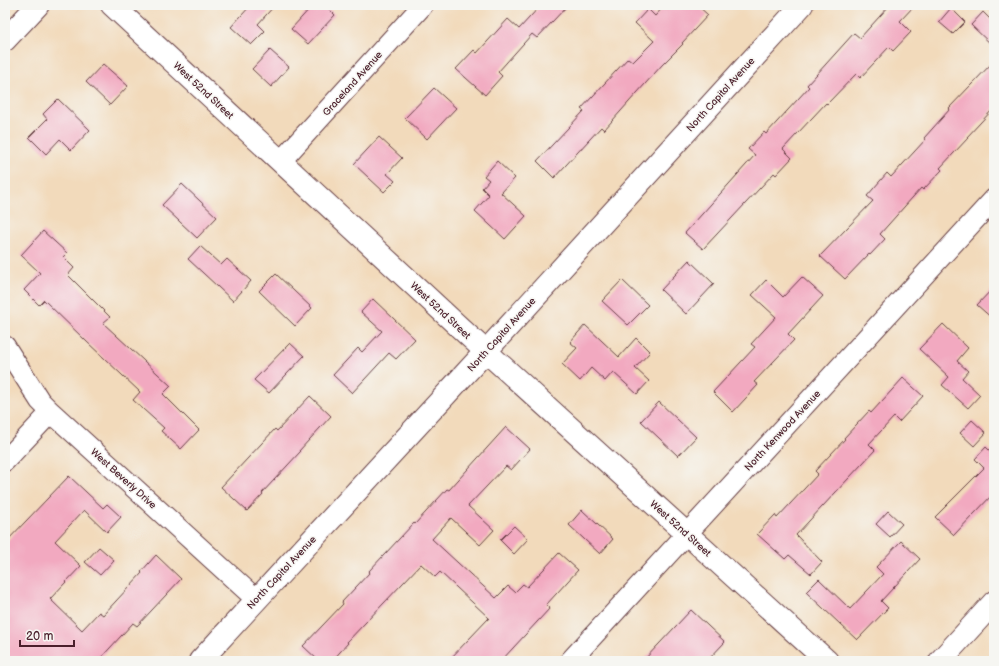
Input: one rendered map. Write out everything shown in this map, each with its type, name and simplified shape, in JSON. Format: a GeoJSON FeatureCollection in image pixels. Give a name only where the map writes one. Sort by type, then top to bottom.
{"type":"FeatureCollection","features":[{"type":"Feature","properties":{"kind":"street"},"geometry":{"type":"LineString","coordinates":[[5,40],[38,5]]}},
{"type":"Feature","properties":{"kind":"street","name":"West 52nd Street"},"geometry":{"type":"LineString","coordinates":[[112,5],[486,351],[827,661]]}},
{"type":"Feature","properties":{"kind":"street","name":"Graceland Avenue"},"geometry":{"type":"LineString","coordinates":[[281,161],[423,5]]}},
{"type":"Feature","properties":{"kind":"street","name":"North Capitol Avenue"},"geometry":{"type":"LineString","coordinates":[[200,661],[802,5]]}},
{"type":"Feature","properties":{"kind":"street","name":"North Kenwood Avenue"},"geometry":{"type":"LineString","coordinates":[[570,661],[994,199]]}},
{"type":"Feature","properties":{"kind":"street","name":"West Beverly Drive"},"geometry":{"type":"LineString","coordinates":[[5,346],[40,401],[256,599]]}},
{"type":"Feature","properties":{"kind":"street"},"geometry":{"type":"LineString","coordinates":[[5,461],[51,412]]}},
{"type":"Feature","properties":{"kind":"street"},"geometry":{"type":"LineString","coordinates":[[940,661],[994,602]]}},
{"type":"Feature","properties":{"kind":"building"},"geometry":{"type":"Polygon","coordinates":[[[251,5],[275,5],[258,24],[265,31],[251,45],[231,27],[251,5]]]}},
{"type":"Feature","properties":{"kind":"building"},"geometry":{"type":"Polygon","coordinates":[[[313,5],[325,5],[335,15],[308,44],[291,29],[313,5]]]}},
{"type":"Feature","properties":{"kind":"building"},"geometry":{"type":"Polygon","coordinates":[[[541,5],[568,5],[537,38],[532,34],[498,72],[502,76],[485,95],[456,69],[474,50],[477,53],[508,19],[519,29],[541,5]]]}},
{"type":"Feature","properties":{"kind":"building"},"geometry":{"type":"Polygon","coordinates":[[[665,5],[697,5],[708,15],[604,130],[601,127],[554,178],[537,161],[584,111],[581,109],[628,58],[633,62],[654,41],[635,23],[648,9],[655,16],[665,5]]]}},
{"type":"Feature","properties":{"kind":"building"},"geometry":{"type":"Polygon","coordinates":[[[890,5],[915,5],[900,21],[911,32],[893,51],[889,47],[860,78],[856,74],[827,104],[826,103],[783,149],[792,158],[776,175],[774,173],[703,249],[685,233],[755,155],[748,149],[764,132],[766,134],[809,87],[807,85],[854,33],[860,38],[890,5]]]}},
{"type":"Feature","properties":{"kind":"building"},"geometry":{"type":"Polygon","coordinates":[[[951,8],[965,22],[953,34],[939,22],[951,8]]]}},
{"type":"Feature","properties":{"kind":"building"},"geometry":{"type":"Polygon","coordinates":[[[983,12],[994,23],[994,47],[971,25],[983,12]]]}},
{"type":"Feature","properties":{"kind":"building"},"geometry":{"type":"Polygon","coordinates":[[[270,50],[289,67],[271,87],[252,69],[270,50]]]}},
{"type":"Feature","properties":{"kind":"building"},"geometry":{"type":"Polygon","coordinates":[[[994,61],[994,108],[940,168],[942,170],[923,190],[921,188],[880,234],[885,239],[845,279],[820,256],[873,201],[867,196],[887,173],[891,177],[926,139],[924,138],[950,109],[949,108],[994,61]]]}},
{"type":"Feature","properties":{"kind":"building"},"geometry":{"type":"Polygon","coordinates":[[[103,64],[128,86],[110,105],[86,82],[103,64]]]}},
{"type":"Feature","properties":{"kind":"building"},"geometry":{"type":"Polygon","coordinates":[[[434,88],[456,108],[427,139],[405,118],[434,88]]]}},
{"type":"Feature","properties":{"kind":"building"},"geometry":{"type":"Polygon","coordinates":[[[58,99],[90,130],[71,150],[60,139],[46,154],[29,137],[47,119],[43,114],[58,99]]]}},
{"type":"Feature","properties":{"kind":"building"},"geometry":{"type":"Polygon","coordinates":[[[379,137],[402,158],[387,174],[395,181],[384,192],[354,164],[379,137]]]}},
{"type":"Feature","properties":{"kind":"building"},"geometry":{"type":"Polygon","coordinates":[[[497,161],[515,178],[501,193],[526,216],[505,239],[475,211],[489,195],[482,188],[489,180],[484,176],[497,161]]]}},
{"type":"Feature","properties":{"kind":"building"},"geometry":{"type":"Polygon","coordinates":[[[182,184],[217,217],[197,238],[162,205],[182,184]]]}},
{"type":"Feature","properties":{"kind":"building"},"geometry":{"type":"Polygon","coordinates":[[[43,231],[67,253],[63,257],[74,268],[68,275],[110,317],[103,323],[171,386],[163,394],[199,430],[181,449],[161,431],[164,428],[133,400],[140,392],[44,300],[39,305],[24,290],[40,273],[21,255],[43,231]]]}},
{"type":"Feature","properties":{"kind":"building"},"geometry":{"type":"Polygon","coordinates":[[[200,246],[221,265],[227,259],[251,281],[233,301],[188,259],[200,246]]]}},
{"type":"Feature","properties":{"kind":"building"},"geometry":{"type":"Polygon","coordinates":[[[689,260],[714,284],[686,314],[661,290],[689,260]]]}},
{"type":"Feature","properties":{"kind":"building"},"geometry":{"type":"Polygon","coordinates":[[[276,274],[312,308],[295,326],[259,291],[276,274]]]}},
{"type":"Feature","properties":{"kind":"building"},"geometry":{"type":"Polygon","coordinates":[[[802,277],[823,296],[788,334],[794,340],[754,382],[758,385],[733,412],[713,392],[755,347],[751,344],[776,317],[752,295],[766,280],[783,297],[802,277]]]}},
{"type":"Feature","properties":{"kind":"building"},"geometry":{"type":"Polygon","coordinates":[[[622,280],[648,305],[628,325],[602,301],[622,280]]]}},
{"type":"Feature","properties":{"kind":"building"},"geometry":{"type":"Polygon","coordinates":[[[994,287],[994,320],[977,305],[994,287]]]}},
{"type":"Feature","properties":{"kind":"building"},"geometry":{"type":"Polygon","coordinates":[[[373,299],[415,339],[396,359],[389,353],[352,393],[333,375],[358,348],[362,352],[382,331],[361,312],[373,299]]]}},
{"type":"Feature","properties":{"kind":"building"},"geometry":{"type":"Polygon","coordinates":[[[943,324],[968,348],[957,361],[968,371],[962,378],[980,395],[968,408],[942,385],[949,377],[919,349],[943,324]]]}},
{"type":"Feature","properties":{"kind":"building"},"geometry":{"type":"Polygon","coordinates":[[[585,325],[619,357],[636,338],[650,352],[635,368],[649,381],[637,394],[613,372],[605,381],[591,368],[580,381],[562,364],[577,348],[570,342],[585,325]]]}},
{"type":"Feature","properties":{"kind":"building"},"geometry":{"type":"Polygon","coordinates":[[[290,343],[304,356],[269,393],[254,380],[290,343]]]}},
{"type":"Feature","properties":{"kind":"building"},"geometry":{"type":"Polygon","coordinates":[[[903,378],[923,396],[899,422],[894,417],[869,444],[875,450],[796,535],[822,562],[811,574],[789,555],[785,559],[757,534],[775,515],[777,518],[818,474],[815,471],[845,439],[844,438],[869,411],[871,413],[903,378]]]}},
{"type":"Feature","properties":{"kind":"building"},"geometry":{"type":"Polygon","coordinates":[[[310,396],[331,416],[247,511],[221,487],[275,429],[277,431],[310,396]]]}},
{"type":"Feature","properties":{"kind":"building"},"geometry":{"type":"Polygon","coordinates":[[[659,402],[696,437],[678,456],[641,421],[659,402]]]}},
{"type":"Feature","properties":{"kind":"building"},"geometry":{"type":"Polygon","coordinates":[[[972,420],[986,433],[974,446],[960,433],[972,420]]]}},
{"type":"Feature","properties":{"kind":"building"},"geometry":{"type":"Polygon","coordinates":[[[506,427],[530,449],[511,470],[506,466],[468,506],[494,530],[480,545],[451,518],[432,539],[496,598],[508,586],[515,592],[523,584],[527,587],[559,553],[578,570],[546,605],[550,608],[501,661],[448,661],[489,618],[440,572],[435,577],[421,564],[347,642],[348,643],[332,661],[319,661],[303,646],[343,604],[342,602],[370,572],[369,571],[447,489],[449,490],[506,427]]]}},
{"type":"Feature","properties":{"kind":"building"},"geometry":{"type":"Polygon","coordinates":[[[986,447],[994,455],[994,493],[954,535],[935,517],[984,468],[975,459],[986,447]]]}},
{"type":"Feature","properties":{"kind":"building"},"geometry":{"type":"Polygon","coordinates":[[[69,476],[103,508],[107,504],[121,517],[107,532],[84,510],[55,541],[81,566],[50,599],[82,630],[99,612],[103,615],[142,573],[141,572],[156,555],[181,579],[137,626],[133,623],[98,661],[5,661],[5,543],[69,476]]]}},
{"type":"Feature","properties":{"kind":"building"},"geometry":{"type":"Polygon","coordinates":[[[582,510],[613,539],[600,554],[569,525],[582,510]]]}},
{"type":"Feature","properties":{"kind":"building"},"geometry":{"type":"Polygon","coordinates":[[[888,511],[902,524],[890,537],[876,524],[888,511]]]}},
{"type":"Feature","properties":{"kind":"building"},"geometry":{"type":"Polygon","coordinates":[[[514,526],[528,539],[514,554],[500,540],[514,526]]]}},
{"type":"Feature","properties":{"kind":"building"},"geometry":{"type":"Polygon","coordinates":[[[901,541],[920,559],[881,601],[888,608],[857,640],[806,592],[819,579],[850,609],[883,574],[876,567],[901,541]]]}},
{"type":"Feature","properties":{"kind":"building"},"geometry":{"type":"Polygon","coordinates":[[[99,547],[114,560],[100,575],[85,562],[99,547]]]}},
{"type":"Feature","properties":{"kind":"building"},"geometry":{"type":"Polygon","coordinates":[[[691,610],[725,642],[707,661],[643,661],[691,610]]]}}]}
